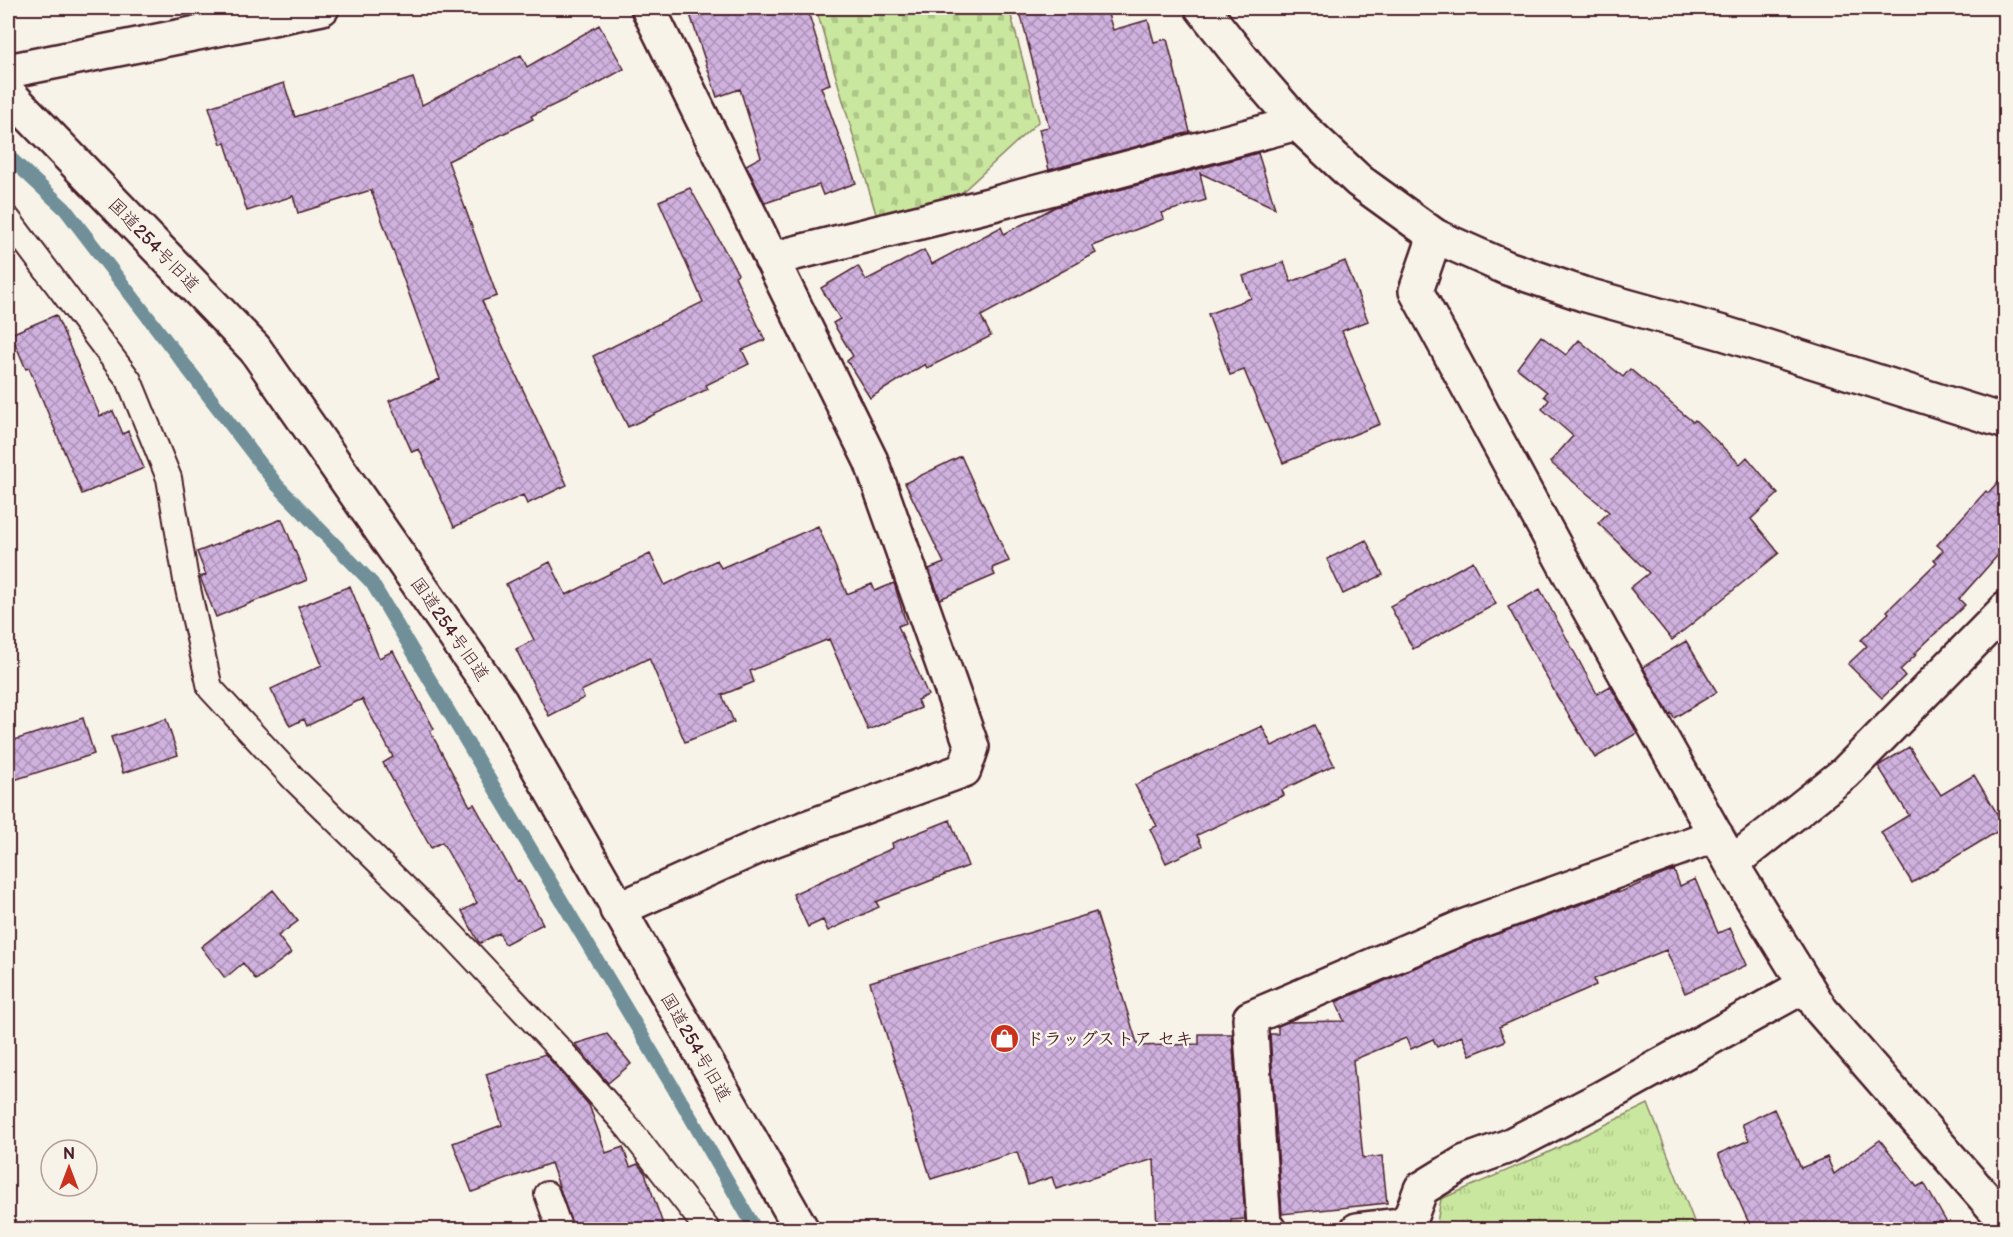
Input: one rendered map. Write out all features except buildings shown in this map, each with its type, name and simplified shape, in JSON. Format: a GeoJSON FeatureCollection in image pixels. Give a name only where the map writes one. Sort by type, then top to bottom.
{"type":"FeatureCollection","features":[{"type":"Feature","properties":{"kind":"street"},"geometry":{"type":"LineString","coordinates":[[8,71],[322,8]]}},
{"type":"Feature","properties":{"kind":"street"},"geometry":{"type":"LineString","coordinates":[[617,910],[773,840],[964,770],[972,747],[871,461],[648,8]]}},
{"type":"Feature","properties":{"kind":"street"},"geometry":{"type":"LineString","coordinates":[[1202,8],[1297,123],[1359,180],[1435,236],[1507,268],[1583,294],[1723,333],[2006,422]]}},
{"type":"Feature","properties":{"kind":"street","name":"国道254号旧道"},"geometry":{"type":"LineString","coordinates":[[8,93],[255,349],[500,701],[801,1230]]}},
{"type":"Feature","properties":{"kind":"street"},"geometry":{"type":"LineString","coordinates":[[771,259],[989,205],[1297,123]]}},
{"type":"Feature","properties":{"kind":"street"},"geometry":{"type":"LineString","coordinates":[[1435,236],[1416,291],[1584,600],[1732,863],[1821,1010],[2006,1222]]}},
{"type":"Feature","properties":{"kind":"street"},"geometry":{"type":"LineString","coordinates":[[1732,863],[1845,773],[2006,609]]}},
{"type":"Feature","properties":{"kind":"street"},"geometry":{"type":"LineString","coordinates":[[1269,1230],[1264,1225],[1250,1018],[1466,926],[1716,835]]}},
{"type":"Feature","properties":{"kind":"street"},"geometry":{"type":"LineString","coordinates":[[1357,1230],[1401,1225],[1411,1216],[1421,1189],[1466,1162],[1509,1146],[1599,1100],[1806,985]]}},
{"type":"Feature","properties":{"kind":"lane"},"geometry":{"type":"LineString","coordinates":[[8,219],[129,380],[170,478],[186,580],[210,688],[295,780],[444,926],[564,1054],[630,1130],[708,1230]]}},
{"type":"Feature","properties":{"kind":"lane"},"geometry":{"type":"LineString","coordinates":[[547,1194],[560,1230]]}},
{"type":"Feature","properties":{"kind":"green space"},"geometry":{"type":"Polygon","coordinates":[[[816,8],[1009,8],[1039,121],[960,194],[876,214],[816,8]]]}},
{"type":"Feature","properties":{"kind":"green space"},"geometry":{"type":"Polygon","coordinates":[[[1648,1104],[1697,1229],[1436,1229],[1441,1199],[1545,1154],[1648,1104]]]}},
{"type":"Feature","properties":{"kind":"waterway"},"geometry":{"type":"LineString","coordinates":[[8,156],[65,209],[277,485],[372,583],[756,1230]]}},
{"type":"Feature","properties":{"kind":"place","name":"ドラッグストア セキ"},"geometry":{"type":"Point","coordinates":[1005,1039]}}]}
